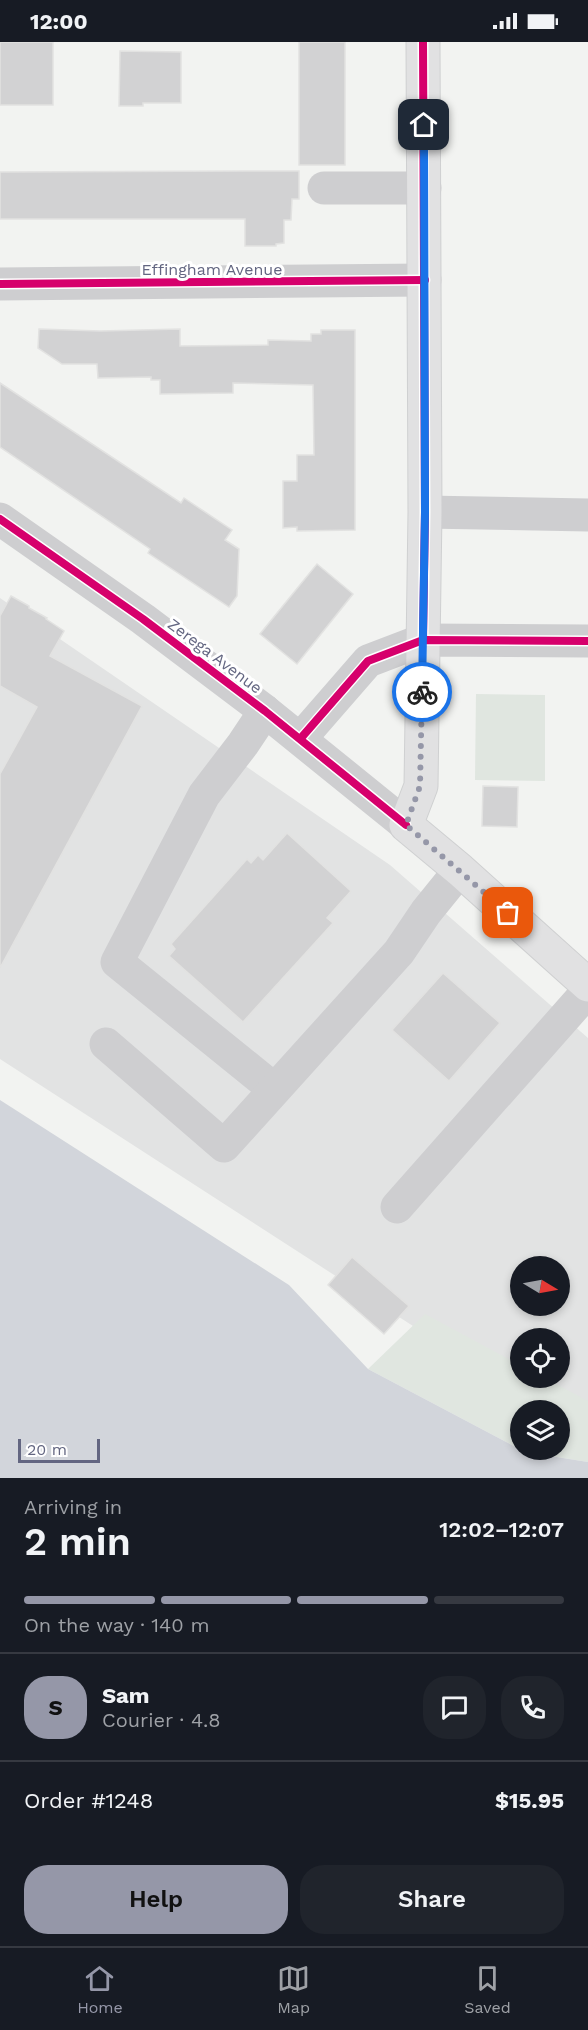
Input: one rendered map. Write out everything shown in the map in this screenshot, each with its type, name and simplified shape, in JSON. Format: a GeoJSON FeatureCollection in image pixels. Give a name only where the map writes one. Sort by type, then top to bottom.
{"type":"FeatureCollection","features":[{"type":"Feature","properties":{"kind":"main road"},"geometry":{"type":"LineString","coordinates":[[406,825],[420,786],[425,512],[423,42]]}},
{"type":"Feature","properties":{"kind":"main road","name":"Zerega Avenue"},"geometry":{"type":"LineString","coordinates":[[406,825],[460,870],[588,986]]}},
{"type":"Feature","properties":{"kind":"street"},"geometry":{"type":"LineString","coordinates":[[324,189],[425,188]]}},
{"type":"Feature","properties":{"kind":"street","name":"Effingham Avenue"},"geometry":{"type":"LineString","coordinates":[[0,284],[425,280]]}},
{"type":"Feature","properties":{"kind":"street"},"geometry":{"type":"LineString","coordinates":[[425,512],[588,515]]}},
{"type":"Feature","properties":{"kind":"street","name":"Zerega Avenue"},"geometry":{"type":"LineString","coordinates":[[0,519],[143,619],[302,738],[406,825]]}},
{"type":"Feature","properties":{"kind":"street"},"geometry":{"type":"LineString","coordinates":[[302,738],[368,661],[423,640],[588,641]]}},
{"type":"Feature","properties":{"kind":"street"},"geometry":{"type":"LineString","coordinates":[[266,711],[204,795],[117,962],[274,1089]]}},
{"type":"Feature","properties":{"kind":"street"},"geometry":{"type":"LineString","coordinates":[[106,1044],[224,1146],[399,952],[426,912],[460,870]]}},
{"type":"Feature","properties":{"kind":"street"},"geometry":{"type":"LineString","coordinates":[[397,1207],[588,991]]}},
{"type":"Feature","properties":{"kind":"shaded area"},"geometry":{"type":"Polygon","coordinates":[[[0,598],[390,865],[588,1038],[588,1421],[570,1414],[570,1400],[528,1400],[0,1059],[0,598]]]}},
{"type":"Feature","properties":{"kind":"shaded area"},"geometry":{"type":"Polygon","coordinates":[[[476,694],[545,695],[545,781],[475,780],[476,694]]]}},
{"type":"Feature","properties":{"kind":"shaded area"},"geometry":{"type":"Polygon","coordinates":[[[0,1100],[289,1285],[368,1369],[510,1444],[510,1460],[570,1459],[588,1462],[588,1478],[0,1478],[0,1100]]]}},
{"type":"Feature","properties":{"kind":"shaded area"},"geometry":{"type":"Polygon","coordinates":[[[425,1314],[510,1360],[510,1388],[564,1388],[588,1401],[588,1462],[570,1459],[570,1400],[510,1400],[510,1444],[368,1369],[425,1314]]]}},
{"type":"Feature","properties":{"kind":"building"},"geometry":{"type":"Polygon","coordinates":[[[0,42],[53,42],[53,105],[0,105],[0,42]]]}},
{"type":"Feature","properties":{"kind":"building"},"geometry":{"type":"Polygon","coordinates":[[[299,42],[345,42],[345,165],[299,165],[299,42]]]}},
{"type":"Feature","properties":{"kind":"building"},"geometry":{"type":"Polygon","coordinates":[[[120,51],[181,52],[181,103],[143,103],[143,106],[119,106],[120,51]]]}},
{"type":"Feature","properties":{"kind":"building"},"geometry":{"type":"Polygon","coordinates":[[[299,171],[299,199],[292,199],[291,220],[284,220],[284,243],[276,244],[276,246],[245,246],[245,219],[0,219],[0,172],[299,171]]]}},
{"type":"Feature","properties":{"kind":"building"},"geometry":{"type":"Polygon","coordinates":[[[39,329],[100,331],[180,329],[180,346],[268,345],[268,340],[311,341],[311,334],[321,334],[321,330],[355,330],[355,530],[297,531],[297,527],[283,528],[283,481],[297,481],[297,455],[314,455],[313,385],[233,383],[233,393],[160,394],[160,380],[151,380],[151,377],[98,378],[97,364],[62,364],[38,348],[39,329]]]}},
{"type":"Feature","properties":{"kind":"building"},"geometry":{"type":"Polygon","coordinates":[[[0,383],[181,503],[184,498],[232,530],[225,540],[239,549],[237,596],[229,607],[148,553],[150,549],[0,447],[0,383]]]}},
{"type":"Feature","properties":{"kind":"building"},"geometry":{"type":"Polygon","coordinates":[[[317,564],[353,594],[297,664],[260,634],[317,564]]]}},
{"type":"Feature","properties":{"kind":"building"},"geometry":{"type":"Polygon","coordinates":[[[11,596],[64,631],[50,656],[142,706],[0,968],[0,774],[37,707],[0,686],[0,616],[11,596]]]}},
{"type":"Feature","properties":{"kind":"building"},"geometry":{"type":"Polygon","coordinates":[[[483,786],[518,787],[517,827],[482,826],[483,786]]]}},
{"type":"Feature","properties":{"kind":"building"},"geometry":{"type":"Polygon","coordinates":[[[287,833],[351,891],[327,918],[333,923],[243,1022],[169,956],[175,949],[171,944],[247,859],[251,863],[258,855],[263,860],[287,833]]]}},
{"type":"Feature","properties":{"kind":"building"},"geometry":{"type":"Polygon","coordinates":[[[443,973],[500,1023],[449,1081],[392,1030],[443,973]]]}},
{"type":"Feature","properties":{"kind":"building"},"geometry":{"type":"Polygon","coordinates":[[[352,1257],[409,1306],[384,1334],[328,1285],[352,1257]]]}},
{"type":"Feature","properties":{"kind":"cycle path"},"geometry":{"type":"LineString","coordinates":[[423,42],[425,512],[423,640]]}},
{"type":"Feature","properties":{"kind":"cycle path"},"geometry":{"type":"LineString","coordinates":[[0,284],[425,280]]}},
{"type":"Feature","properties":{"kind":"cycle path"},"geometry":{"type":"LineString","coordinates":[[0,519],[143,619],[265,711],[406,825]]}},
{"type":"Feature","properties":{"kind":"cycle path"},"geometry":{"type":"LineString","coordinates":[[301,738],[368,661],[423,640],[588,641]]}},
{"type":"Feature","properties":{"kind":"way so far"},"geometry":{"type":"LineString","coordinates":[[422,692],[420,786],[406,825],[508,913]]}},
{"type":"Feature","properties":{"kind":"route"},"geometry":{"type":"LineString","coordinates":[[422,692],[425,512],[424,125]]}}]}
